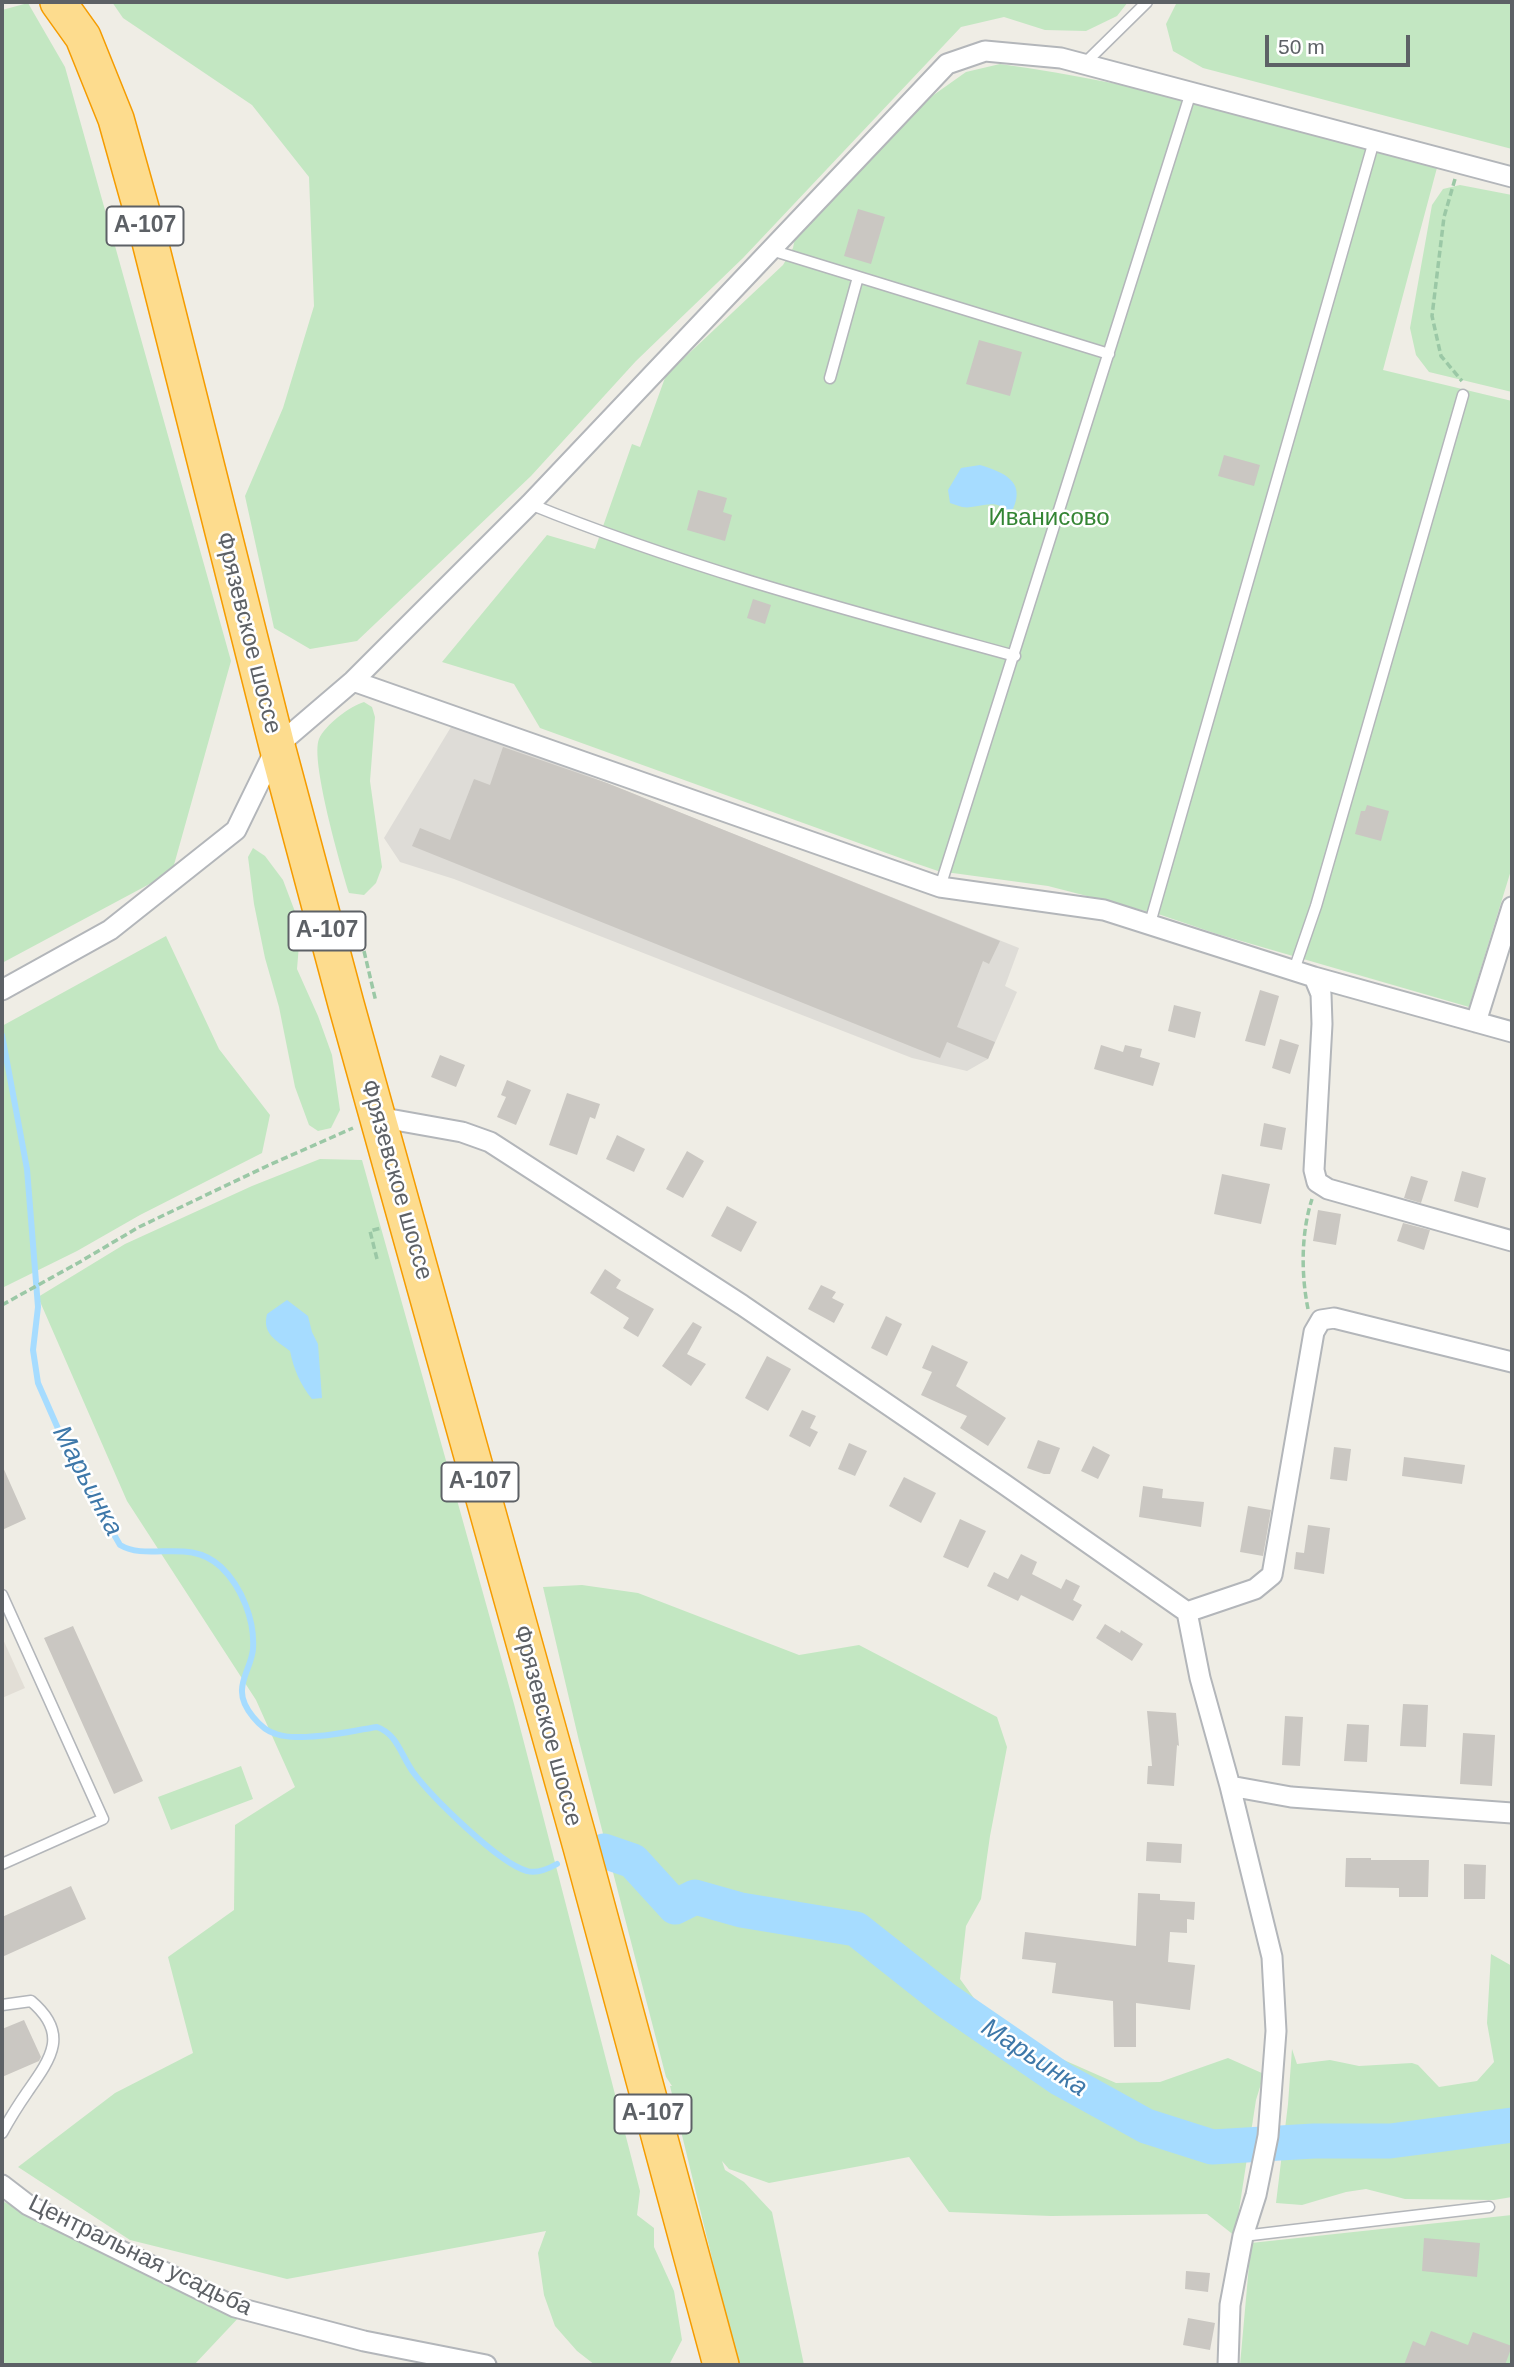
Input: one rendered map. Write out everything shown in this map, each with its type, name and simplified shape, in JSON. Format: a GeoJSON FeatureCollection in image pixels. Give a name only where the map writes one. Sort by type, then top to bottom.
{"type":"FeatureCollection","features":[{"type":"Feature","properties":{"kind":"highway","name":"Фрязевское шоссе"},"geometry":{"type":"LineString","coordinates":[[58,2],[83,37],[116,120],[149,239],[277,746],[367,1121],[566,1793],[721,2365]]}},
{"type":"Feature","properties":{"kind":"street"},"geometry":{"type":"LineString","coordinates":[[2,990],[110,930],[236,830],[277,746],[353,681],[530,504],[947,64],[985,51],[1061,58],[1512,177]]}},
{"type":"Feature","properties":{"kind":"street"},"geometry":{"type":"LineString","coordinates":[[353,681],[940,887],[1104,910],[1314,976],[1512,1032]]}},
{"type":"Feature","properties":{"kind":"street"},"geometry":{"type":"LineString","coordinates":[[1476,1022],[1512,907]]}},
{"type":"Feature","properties":{"kind":"street"},"geometry":{"type":"LineString","coordinates":[[1314,976],[1321,994],[1322,1024],[1314,1170],[1317,1182],[1328,1189],[1512,1241]]}},
{"type":"Feature","properties":{"kind":"street"},"geometry":{"type":"LineString","coordinates":[[367,1121],[462,1132],[490,1142],[742,1305],[1004,1483],[1187,1612],[1200,1678],[1272,1957],[1276,2031],[1268,2136],[1256,2195],[1242,2236],[1230,2305],[1228,2365]]}},
{"type":"Feature","properties":{"kind":"street"},"geometry":{"type":"LineString","coordinates":[[1187,1612],[1255,1589],[1272,1575],[1314,1332],[1321,1320],[1334,1318],[1512,1362]]}},
{"type":"Feature","properties":{"kind":"street"},"geometry":{"type":"LineString","coordinates":[[1230,1786],[1291,1797],[1512,1813]]}},
{"type":"Feature","properties":{"kind":"street","name":"Центральная усадьба"},"geometry":{"type":"LineString","coordinates":[[2,2185],[28,2205],[235,2307],[364,2341],[486,2365]]}},
{"type":"Feature","properties":{"kind":"lane"},"geometry":{"type":"LineString","coordinates":[[1084,64],[1147,2]]}},
{"type":"Feature","properties":{"kind":"lane"},"geometry":{"type":"LineString","coordinates":[[940,887],[1191,92]]}},
{"type":"Feature","properties":{"kind":"lane"},"geometry":{"type":"LineString","coordinates":[[1150,923],[1374,141]]}},
{"type":"Feature","properties":{"kind":"lane"},"geometry":{"type":"LineString","coordinates":[[771,250],[1109,354]]}},
{"type":"Feature","properties":{"kind":"lane"},"geometry":{"type":"LineString","coordinates":[[830,378],[858,277]]}},
{"type":"Feature","properties":{"kind":"lane"},"geometry":{"type":"LineString","coordinates":[[1294,970],[1316,906],[1463,395]]}},
{"type":"Feature","properties":{"kind":"lane"},"geometry":{"type":"LineString","coordinates":[[530,504],[602,533],[745,581],[1014,656]]}},
{"type":"Feature","properties":{"kind":"lane"},"geometry":{"type":"LineString","coordinates":[[2,1595],[103,1819],[2,1864]]}},
{"type":"Feature","properties":{"kind":"lane"},"geometry":{"type":"LineString","coordinates":[[2,2005],[31,2001],[45,2013],[54,2040],[50,2060],[2,2133]]}},
{"type":"Feature","properties":{"kind":"lane"},"geometry":{"type":"LineString","coordinates":[[1242,2236],[1489,2207]]}},
{"type":"Feature","properties":{"kind":"path"},"geometry":{"type":"LineString","coordinates":[[1460,163],[1444,217],[1432,316],[1441,356],[1464,384]]}},
{"type":"Feature","properties":{"kind":"path"},"geometry":{"type":"LineString","coordinates":[[364,951],[374,997]]}},
{"type":"Feature","properties":{"kind":"path"},"geometry":{"type":"LineString","coordinates":[[2,1305],[139,1227],[367,1121]]}},
{"type":"Feature","properties":{"kind":"path"},"geometry":{"type":"LineString","coordinates":[[1314,1332],[1307,1307],[1303,1274],[1307,1216],[1317,1182]]}},
{"type":"Feature","properties":{"kind":"path"},"geometry":{"type":"LineString","coordinates":[[377,1259],[370,1231],[384,1227]]}},
{"type":"Feature","properties":{"kind":"shaded area"},"geometry":{"type":"Polygon","coordinates":[[[454,722],[1019,948],[1005,986],[1017,992],[988,1059],[967,1071],[912,1058],[454,879],[400,862],[384,838],[454,722]]]}},
{"type":"Feature","properties":{"kind":"shaded area"},"geometry":{"type":"Polygon","coordinates":[[[2,1637],[25,1688],[2,1698],[2,1637]]]}},
{"type":"Feature","properties":{"kind":"green space"},"geometry":{"type":"Polygon","coordinates":[[[112,2],[1128,2],[1117,16],[1086,31],[1045,30],[1004,17],[961,27],[743,258],[636,361],[531,476],[357,641],[310,649],[274,628],[245,496],[283,408],[314,306],[309,177],[252,105],[123,18],[112,2]]]}},
{"type":"Feature","properties":{"kind":"green space"},"geometry":{"type":"Polygon","coordinates":[[[1177,2],[1512,2],[1512,149],[1203,68],[1173,51],[1166,24],[1177,2]]]}},
{"type":"Feature","properties":{"kind":"green space"},"geometry":{"type":"Polygon","coordinates":[[[28,3],[65,67],[231,661],[172,872],[2,963],[2,10],[28,3]]]}},
{"type":"Feature","properties":{"kind":"green space","name":"Иванисово"},"geometry":{"type":"Polygon","coordinates":[[[1000,64],[1165,95],[1438,164],[1383,370],[1512,401],[1512,867],[1469,1007],[1217,934],[1161,915],[1048,886],[938,871],[540,728],[514,684],[442,662],[547,535],[595,549],[632,444],[640,447],[666,375],[783,265],[793,248],[795,238],[918,106],[966,72],[1000,64]]]}},
{"type":"Feature","properties":{"kind":"green space"},"geometry":{"type":"Polygon","coordinates":[[[1460,185],[1512,195],[1512,392],[1429,372],[1416,355],[1410,328],[1432,205],[1443,189],[1460,185]]]}},
{"type":"Feature","properties":{"kind":"green space"},"geometry":{"type":"Polygon","coordinates":[[[364,702],[372,707],[375,717],[370,781],[382,867],[376,883],[364,895],[349,893],[322,790],[317,751],[319,739],[332,722],[364,702]]]}},
{"type":"Feature","properties":{"kind":"green space"},"geometry":{"type":"Polygon","coordinates":[[[253,848],[265,856],[283,880],[297,917],[297,969],[332,1055],[340,1110],[331,1128],[318,1131],[309,1125],[295,1087],[254,904],[248,857],[253,848]]]}},
{"type":"Feature","properties":{"kind":"green space"},"geometry":{"type":"Polygon","coordinates":[[[166,936],[219,1049],[270,1115],[262,1153],[2,1288],[2,1026],[166,936]]]}},
{"type":"Feature","properties":{"kind":"green space"},"geometry":{"type":"Polygon","coordinates":[[[320,1159],[362,1160],[514,1704],[640,2191],[637,2215],[654,2228],[654,2247],[674,2291],[682,2340],[669,2365],[595,2365],[577,2351],[555,2326],[544,2295],[538,2253],[546,2231],[287,2279],[130,2240],[18,2167],[115,2093],[193,2053],[168,1957],[234,1910],[235,1825],[295,1787],[256,1700],[127,1501],[38,1297],[125,1244],[252,1186],[320,1159]]]}},
{"type":"Feature","properties":{"kind":"green space"},"geometry":{"type":"Polygon","coordinates":[[[582,1585],[638,1593],[799,1655],[859,1645],[997,1717],[1007,1747],[981,1899],[966,1926],[960,1979],[998,2031],[1116,2083],[1160,2082],[1228,2058],[1264,2074],[1256,2100],[1235,2236],[1207,2214],[1051,2216],[949,2212],[909,2157],[769,2183],[729,2169],[722,2161],[725,2170],[744,2182],[772,2212],[804,2365],[738,2365],[672,2086],[666,2077],[579,1741],[543,1587],[582,1585]]]}},
{"type":"Feature","properties":{"kind":"green space"},"geometry":{"type":"Polygon","coordinates":[[[241,1766],[253,1799],[171,1830],[158,1797],[241,1766]]]}},
{"type":"Feature","properties":{"kind":"green space"},"geometry":{"type":"Polygon","coordinates":[[[1491,1954],[1512,1966],[1512,2197],[1494,2200],[1405,2199],[1366,2189],[1302,2205],[1276,2203],[1292,2049],[1297,2064],[1330,2060],[1359,2066],[1412,2063],[1418,2065],[1439,2087],[1477,2081],[1494,2062],[1487,2023],[1491,1954]]]}},
{"type":"Feature","properties":{"kind":"green space"},"geometry":{"type":"Polygon","coordinates":[[[2,2201],[242,2314],[194,2365],[2,2365],[2,2201]]]}},
{"type":"Feature","properties":{"kind":"green space"},"geometry":{"type":"Polygon","coordinates":[[[1512,2215],[1512,2365],[1240,2365],[1251,2243],[1512,2215]]]}},
{"type":"Feature","properties":{"kind":"water"},"geometry":{"type":"Polygon","coordinates":[[[980,465],[1010,479],[1017,491],[1013,509],[1007,511],[991,504],[962,507],[950,503],[948,490],[961,468],[980,465]]]}},
{"type":"Feature","properties":{"kind":"water"},"geometry":{"type":"Polygon","coordinates":[[[287,1300],[308,1316],[318,1344],[322,1398],[312,1399],[298,1376],[290,1351],[268,1332],[267,1314],[287,1300]]]}},
{"type":"Feature","properties":{"kind":"building"},"geometry":{"type":"Polygon","coordinates":[[[858,209],[885,217],[871,264],[844,256],[858,209]]]}},
{"type":"Feature","properties":{"kind":"building"},"geometry":{"type":"Polygon","coordinates":[[[979,340],[1022,352],[1010,396],[966,384],[979,340]]]}},
{"type":"Feature","properties":{"kind":"building"},"geometry":{"type":"Polygon","coordinates":[[[1224,455],[1260,465],[1254,486],[1218,476],[1224,455]]]}},
{"type":"Feature","properties":{"kind":"building"},"geometry":{"type":"Polygon","coordinates":[[[698,490],[727,498],[723,512],[732,515],[725,541],[687,530],[698,490]]]}},
{"type":"Feature","properties":{"kind":"building"},"geometry":{"type":"Polygon","coordinates":[[[753,599],[771,605],[765,624],[747,618],[753,599]]]}},
{"type":"Feature","properties":{"kind":"building"},"geometry":{"type":"Polygon","coordinates":[[[503,747],[607,783],[1000,941],[989,964],[983,961],[957,1027],[995,1042],[988,1059],[947,1042],[940,1058],[412,846],[420,828],[450,840],[474,779],[490,785],[503,747]]]}},
{"type":"Feature","properties":{"kind":"building"},"geometry":{"type":"Polygon","coordinates":[[[1367,805],[1389,811],[1381,841],[1355,834],[1361,811],[1365,811],[1367,805]]]}},
{"type":"Feature","properties":{"kind":"building"},"geometry":{"type":"Polygon","coordinates":[[[1260,990],[1279,996],[1265,1046],[1245,1041],[1260,990]]]}},
{"type":"Feature","properties":{"kind":"building"},"geometry":{"type":"Polygon","coordinates":[[[1174,1005],[1201,1012],[1195,1038],[1168,1031],[1174,1005]]]}},
{"type":"Feature","properties":{"kind":"building"},"geometry":{"type":"Polygon","coordinates":[[[1280,1039],[1299,1045],[1290,1074],[1272,1068],[1280,1039]]]}},
{"type":"Feature","properties":{"kind":"building"},"geometry":{"type":"Polygon","coordinates":[[[1101,1045],[1123,1052],[1125,1045],[1142,1049],[1140,1057],[1160,1063],[1153,1086],[1094,1069],[1101,1045]]]}},
{"type":"Feature","properties":{"kind":"building"},"geometry":{"type":"Polygon","coordinates":[[[440,1055],[465,1065],[456,1087],[431,1077],[440,1055]]]}},
{"type":"Feature","properties":{"kind":"building"},"geometry":{"type":"Polygon","coordinates":[[[507,1080],[531,1090],[516,1125],[497,1117],[506,1097],[501,1095],[507,1080]]]}},
{"type":"Feature","properties":{"kind":"building"},"geometry":{"type":"Polygon","coordinates":[[[567,1093],[600,1104],[595,1119],[590,1117],[577,1155],[549,1145],[567,1093]]]}},
{"type":"Feature","properties":{"kind":"building"},"geometry":{"type":"Polygon","coordinates":[[[1264,1123],[1286,1128],[1282,1150],[1260,1146],[1264,1123]]]}},
{"type":"Feature","properties":{"kind":"building"},"geometry":{"type":"Polygon","coordinates":[[[617,1135],[645,1149],[634,1172],[606,1159],[617,1135]]]}},
{"type":"Feature","properties":{"kind":"building"},"geometry":{"type":"Polygon","coordinates":[[[687,1151],[704,1161],[683,1198],[666,1189],[687,1151]]]}},
{"type":"Feature","properties":{"kind":"building"},"geometry":{"type":"Polygon","coordinates":[[[1462,1171],[1486,1178],[1478,1208],[1454,1201],[1462,1171]]]}},
{"type":"Feature","properties":{"kind":"building"},"geometry":{"type":"Polygon","coordinates":[[[1222,1174],[1270,1184],[1261,1224],[1214,1214],[1222,1174]]]}},
{"type":"Feature","properties":{"kind":"building"},"geometry":{"type":"Polygon","coordinates":[[[1411,1176],[1428,1181],[1421,1203],[1404,1198],[1411,1176]]]}},
{"type":"Feature","properties":{"kind":"building"},"geometry":{"type":"Polygon","coordinates":[[[727,1206],[757,1222],[741,1252],[711,1236],[727,1206]]]}},
{"type":"Feature","properties":{"kind":"building"},"geometry":{"type":"Polygon","coordinates":[[[1318,1210],[1341,1214],[1336,1245],[1313,1241],[1318,1210]]]}},
{"type":"Feature","properties":{"kind":"building"},"geometry":{"type":"Polygon","coordinates":[[[1403,1223],[1430,1230],[1424,1250],[1397,1241],[1403,1223]]]}},
{"type":"Feature","properties":{"kind":"building"},"geometry":{"type":"Polygon","coordinates":[[[605,1269],[621,1280],[616,1288],[654,1309],[638,1337],[623,1328],[629,1318],[590,1293],[605,1269]]]}},
{"type":"Feature","properties":{"kind":"building"},"geometry":{"type":"Polygon","coordinates":[[[821,1285],[836,1292],[832,1298],[844,1304],[834,1323],[808,1309],[821,1285]]]}},
{"type":"Feature","properties":{"kind":"building"},"geometry":{"type":"Polygon","coordinates":[[[886,1316],[902,1324],[887,1356],[871,1348],[886,1316]]]}},
{"type":"Feature","properties":{"kind":"building"},"geometry":{"type":"Polygon","coordinates":[[[693,1322],[702,1327],[687,1354],[706,1364],[691,1386],[662,1366],[693,1322]]]}},
{"type":"Feature","properties":{"kind":"building"},"geometry":{"type":"Polygon","coordinates":[[[932,1345],[968,1362],[956,1386],[1006,1418],[988,1446],[960,1428],[967,1416],[921,1395],[932,1372],[922,1368],[932,1345]]]}},
{"type":"Feature","properties":{"kind":"building"},"geometry":{"type":"Polygon","coordinates":[[[767,1356],[791,1369],[768,1411],[745,1398],[767,1356]]]}},
{"type":"Feature","properties":{"kind":"building"},"geometry":{"type":"Polygon","coordinates":[[[802,1410],[816,1416],[810,1428],[818,1432],[810,1447],[789,1436],[802,1410]]]}},
{"type":"Feature","properties":{"kind":"building"},"geometry":{"type":"Polygon","coordinates":[[[1038,1440],[1060,1448],[1050,1474],[1027,1468],[1038,1440]]]}},
{"type":"Feature","properties":{"kind":"building"},"geometry":{"type":"Polygon","coordinates":[[[849,1443],[867,1451],[855,1476],[838,1469],[849,1443]]]}},
{"type":"Feature","properties":{"kind":"building"},"geometry":{"type":"Polygon","coordinates":[[[1093,1446],[1110,1455],[1098,1479],[1081,1471],[1093,1446]]]}},
{"type":"Feature","properties":{"kind":"building"},"geometry":{"type":"Polygon","coordinates":[[[1334,1447],[1351,1449],[1347,1481],[1330,1479],[1334,1447]]]}},
{"type":"Feature","properties":{"kind":"building"},"geometry":{"type":"Polygon","coordinates":[[[1404,1457],[1465,1465],[1462,1484],[1402,1476],[1404,1457]]]}},
{"type":"Feature","properties":{"kind":"building"},"geometry":{"type":"Polygon","coordinates":[[[2,1465],[26,1519],[2,1530],[2,1465]]]}},
{"type":"Feature","properties":{"kind":"building"},"geometry":{"type":"Polygon","coordinates":[[[904,1477],[936,1493],[921,1523],[889,1506],[904,1477]]]}},
{"type":"Feature","properties":{"kind":"building"},"geometry":{"type":"Polygon","coordinates":[[[1143,1486],[1163,1489],[1162,1498],[1204,1502],[1201,1527],[1139,1517],[1143,1486]]]}},
{"type":"Feature","properties":{"kind":"building"},"geometry":{"type":"Polygon","coordinates":[[[1248,1506],[1271,1510],[1263,1556],[1240,1552],[1248,1506]]]}},
{"type":"Feature","properties":{"kind":"building"},"geometry":{"type":"Polygon","coordinates":[[[960,1519],[986,1531],[968,1568],[943,1557],[960,1519]]]}},
{"type":"Feature","properties":{"kind":"building"},"geometry":{"type":"Polygon","coordinates":[[[1308,1525],[1330,1528],[1324,1574],[1294,1569],[1296,1552],[1304,1553],[1308,1525]]]}},
{"type":"Feature","properties":{"kind":"building"},"geometry":{"type":"Polygon","coordinates":[[[1021,1554],[1037,1562],[1032,1574],[1061,1589],[1066,1579],[1080,1586],[1073,1600],[1082,1605],[1073,1621],[1021,1595],[1018,1601],[987,1586],[994,1572],[1008,1579],[1021,1554]]]}},
{"type":"Feature","properties":{"kind":"building"},"geometry":{"type":"Polygon","coordinates":[[[1105,1624],[1120,1633],[1121,1630],[1143,1644],[1132,1661],[1096,1638],[1105,1624]]]}},
{"type":"Feature","properties":{"kind":"building"},"geometry":{"type":"Polygon","coordinates":[[[73,1626],[143,1781],[114,1794],[44,1638],[73,1626]]]}},
{"type":"Feature","properties":{"kind":"building"},"geometry":{"type":"Polygon","coordinates":[[[1403,1704],[1428,1705],[1426,1747],[1400,1746],[1403,1704]]]}},
{"type":"Feature","properties":{"kind":"building"},"geometry":{"type":"Polygon","coordinates":[[[1147,1711],[1176,1713],[1179,1746],[1177,1745],[1174,1786],[1147,1784],[1148,1766],[1152,1766],[1147,1711]]]}},
{"type":"Feature","properties":{"kind":"building"},"geometry":{"type":"Polygon","coordinates":[[[1285,1716],[1303,1717],[1300,1766],[1282,1765],[1285,1716]]]}},
{"type":"Feature","properties":{"kind":"building"},"geometry":{"type":"Polygon","coordinates":[[[1347,1724],[1369,1725],[1367,1762],[1344,1761],[1347,1724]]]}},
{"type":"Feature","properties":{"kind":"building"},"geometry":{"type":"Polygon","coordinates":[[[1463,1733],[1495,1735],[1492,1786],[1460,1784],[1463,1733]]]}},
{"type":"Feature","properties":{"kind":"building"},"geometry":{"type":"Polygon","coordinates":[[[1147,1842],[1182,1844],[1181,1863],[1146,1861],[1147,1842]]]}},
{"type":"Feature","properties":{"kind":"building"},"geometry":{"type":"Polygon","coordinates":[[[1346,1858],[1429,1860],[1428,1897],[1399,1897],[1399,1888],[1345,1887],[1346,1858]]]}},
{"type":"Feature","properties":{"kind":"building"},"geometry":{"type":"Polygon","coordinates":[[[1464,1864],[1486,1865],[1485,1899],[1464,1899],[1464,1864]]]}},
{"type":"Feature","properties":{"kind":"building"},"geometry":{"type":"Polygon","coordinates":[[[71,1886],[86,1919],[2,1957],[2,1917],[71,1886]]]}},
{"type":"Feature","properties":{"kind":"building"},"geometry":{"type":"Polygon","coordinates":[[[1138,1893],[1160,1894],[1160,1900],[1195,1902],[1194,1920],[1187,1919],[1187,1933],[1170,1932],[1168,1962],[1195,1965],[1190,2010],[1136,2003],[1136,2047],[1114,2047],[1113,2001],[1052,1993],[1056,1963],[1022,1959],[1025,1932],[1136,1946],[1138,1893]]]}},
{"type":"Feature","properties":{"kind":"building"},"geometry":{"type":"Polygon","coordinates":[[[24,2020],[41,2057],[39,2061],[2,2077],[2,2029],[24,2020]]]}},
{"type":"Feature","properties":{"kind":"building"},"geometry":{"type":"Polygon","coordinates":[[[1424,2238],[1480,2243],[1477,2277],[1422,2271],[1424,2238]]]}},
{"type":"Feature","properties":{"kind":"building"},"geometry":{"type":"Polygon","coordinates":[[[1186,2271],[1210,2273],[1208,2292],[1185,2289],[1186,2271]]]}},
{"type":"Feature","properties":{"kind":"building"},"geometry":{"type":"Polygon","coordinates":[[[1188,2318],[1215,2323],[1210,2350],[1183,2345],[1188,2318]]]}},
{"type":"Feature","properties":{"kind":"building"},"geometry":{"type":"Polygon","coordinates":[[[1431,2331],[1468,2345],[1473,2332],[1512,2346],[1505,2365],[1404,2365],[1413,2341],[1425,2346],[1431,2331]]]}},
{"type":"Feature","properties":{"kind":"waterway","name":"Марьинка"},"geometry":{"type":"LineString","coordinates":[[2,1035],[27,1169],[38,1307],[33,1350],[38,1383],[74,1465],[120,1545],[131,1550],[196,1553],[209,1558],[228,1575],[241,1594],[252,1627],[253,1649],[242,1685],[243,1697],[248,1710],[264,1728],[292,1737],[327,1735],[377,1727],[384,1730],[394,1740],[413,1772],[434,1796],[499,1856],[531,1872],[557,1864]]}},
{"type":"Feature","properties":{"kind":"waterway","name":"Марьинка"},"geometry":{"type":"LineString","coordinates":[[604,1851],[633,1861],[675,1907],[695,1897],[741,1910],[856,1929],[946,2000],[1061,2079],[1146,2126],[1212,2147],[1314,2141],[1390,2141],[1512,2125]]}}]}
